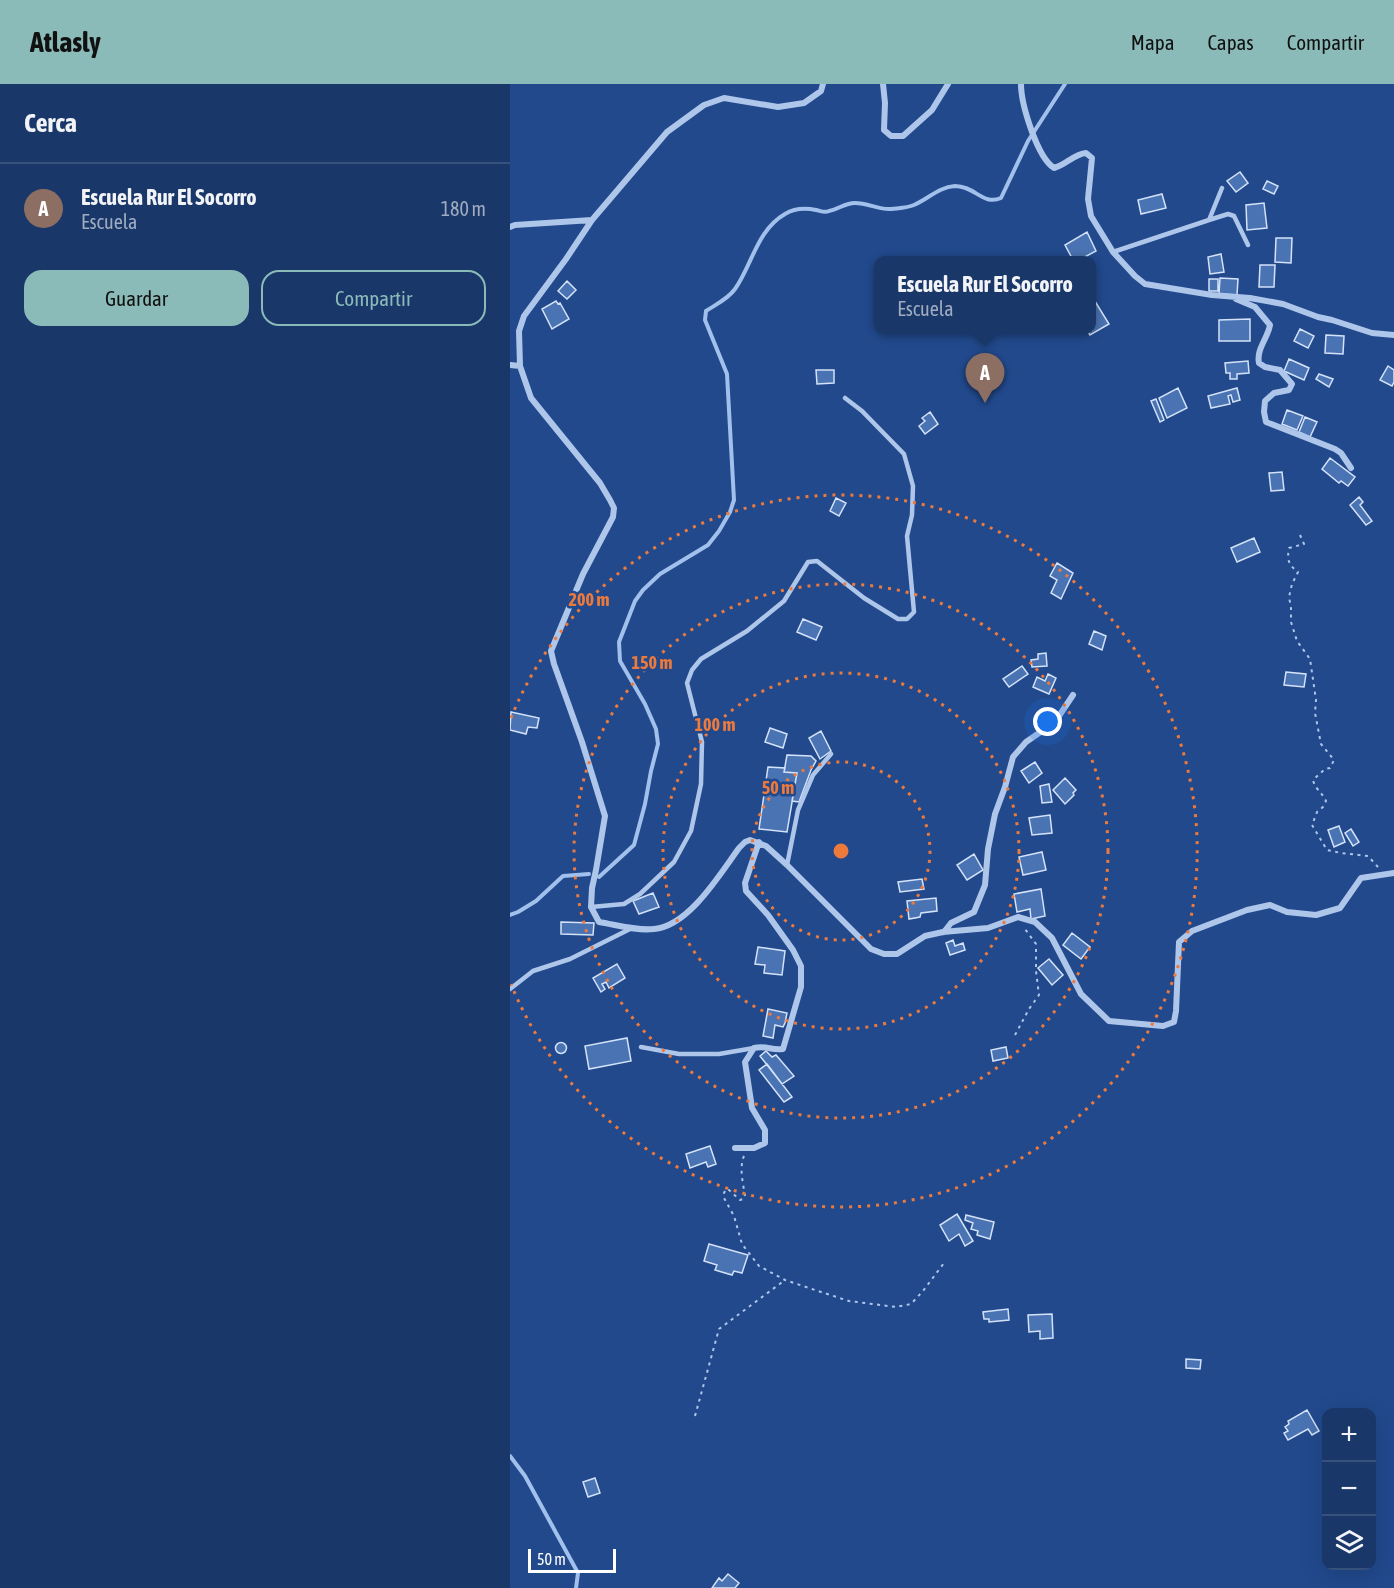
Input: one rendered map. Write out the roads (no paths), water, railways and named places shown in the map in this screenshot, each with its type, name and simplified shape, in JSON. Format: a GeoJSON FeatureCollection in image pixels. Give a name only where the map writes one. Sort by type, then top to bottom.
{"type":"FeatureCollection","features":[{"type":"Feature","properties":{"kind":"street"},"geometry":{"type":"LineString","coordinates":[[824,84],[821,91],[804,103],[778,107],[724,98],[704,105],[667,132],[592,220],[524,316],[519,331],[520,366],[531,399],[600,483],[614,508],[613,517],[583,574],[551,651],[605,816],[592,888],[591,907],[599,922],[631,928],[657,929],[673,924],[704,897],[739,848],[750,840],[766,846],[871,949],[884,954],[897,954],[925,936],[988,928],[1018,917],[1035,922],[1052,938],[1081,994],[1109,1021],[1163,1026],[1174,1022],[1179,942],[1192,931],[1247,910],[1270,905],[1287,912],[1316,915],[1340,908],[1361,878],[1394,873]]}},
{"type":"Feature","properties":{"kind":"street"},"geometry":{"type":"LineString","coordinates":[[883,84],[885,130],[891,136],[903,136],[917,125],[932,110],[948,84]]}},
{"type":"Feature","properties":{"kind":"street"},"geometry":{"type":"LineString","coordinates":[[1021,84],[1021,94],[1027,115],[1039,149],[1048,164],[1054,168],[1086,153],[1092,158],[1088,199],[1091,216],[1113,252],[1145,284],[1283,304],[1372,333],[1394,335]]}},
{"type":"Feature","properties":{"kind":"street"},"geometry":{"type":"LineString","coordinates":[[510,227],[592,220]]}},
{"type":"Feature","properties":{"kind":"street"},"geometry":{"type":"LineString","coordinates":[[1233,297],[1255,307],[1270,325],[1269,333],[1258,353],[1259,363],[1264,367],[1280,370],[1292,384],[1289,390],[1274,393],[1265,401],[1266,422],[1335,449],[1341,453],[1351,468]]}},
{"type":"Feature","properties":{"kind":"street"},"geometry":{"type":"LineString","coordinates":[[510,365],[520,366]]}},
{"type":"Feature","properties":{"kind":"street"},"geometry":{"type":"LineString","coordinates":[[944,932],[951,923],[974,912],[985,885],[988,849],[995,814],[1013,757],[1026,742],[1056,722],[1073,695]]}},
{"type":"Feature","properties":{"kind":"street"},"geometry":{"type":"LineString","coordinates":[[735,1148],[754,1148],[765,1143],[765,1130],[752,1108],[745,1062],[754,1048],[764,1046],[776,1050],[783,1049],[801,987],[801,966],[794,951],[768,915],[746,891],[745,883],[759,842]]}},
{"type":"Feature","properties":{"kind":"lane"},"geometry":{"type":"LineString","coordinates":[[1209,220],[1222,188]]}},
{"type":"Feature","properties":{"kind":"lane"},"geometry":{"type":"LineString","coordinates":[[1113,252],[1228,214],[1234,216],[1248,245]]}},
{"type":"Feature","properties":{"kind":"lane"},"geometry":{"type":"LineString","coordinates":[[591,907],[624,904],[640,894],[675,862],[691,831],[701,784],[702,742],[687,683],[692,670],[701,659],[747,631],[784,601],[808,562],[817,561],[864,598],[898,619],[907,619],[914,612],[907,536],[912,515],[913,486],[904,454],[862,411],[845,398]]}},
{"type":"Feature","properties":{"kind":"lane"},"geometry":{"type":"LineString","coordinates":[[787,865],[798,810],[813,775],[831,754]]}},
{"type":"Feature","properties":{"kind":"lane"},"geometry":{"type":"LineString","coordinates":[[510,989],[533,971],[570,959],[631,928]]}},
{"type":"Feature","properties":{"kind":"lane"},"geometry":{"type":"LineString","coordinates":[[641,1047],[679,1054],[719,1054],[754,1048]]}},
{"type":"Feature","properties":{"kind":"waterway"},"geometry":{"type":"LineString","coordinates":[[599,877],[634,845],[658,744],[656,729],[645,704],[620,661],[619,642],[635,601],[643,590],[660,574],[708,545],[730,512],[734,500],[727,374],[705,320],[706,311],[732,293],[741,280],[761,238],[776,221],[789,212],[804,209],[826,212],[855,203],[887,209],[906,207],[955,186],[968,189],[989,200],[1001,198],[1028,141],[1065,84]]}},
{"type":"Feature","properties":{"kind":"waterway"},"geometry":{"type":"LineString","coordinates":[[510,915],[536,901],[563,876],[589,874]]}},
{"type":"Feature","properties":{"kind":"waterway"},"geometry":{"type":"LineString","coordinates":[[510,1456],[525,1476],[578,1573],[576,1588]]}},
{"type":"Feature","properties":{"kind":"place","name":"Escuela Rur El Socorro"},"geometry":{"type":"Point","coordinates":[985,403]}}]}
